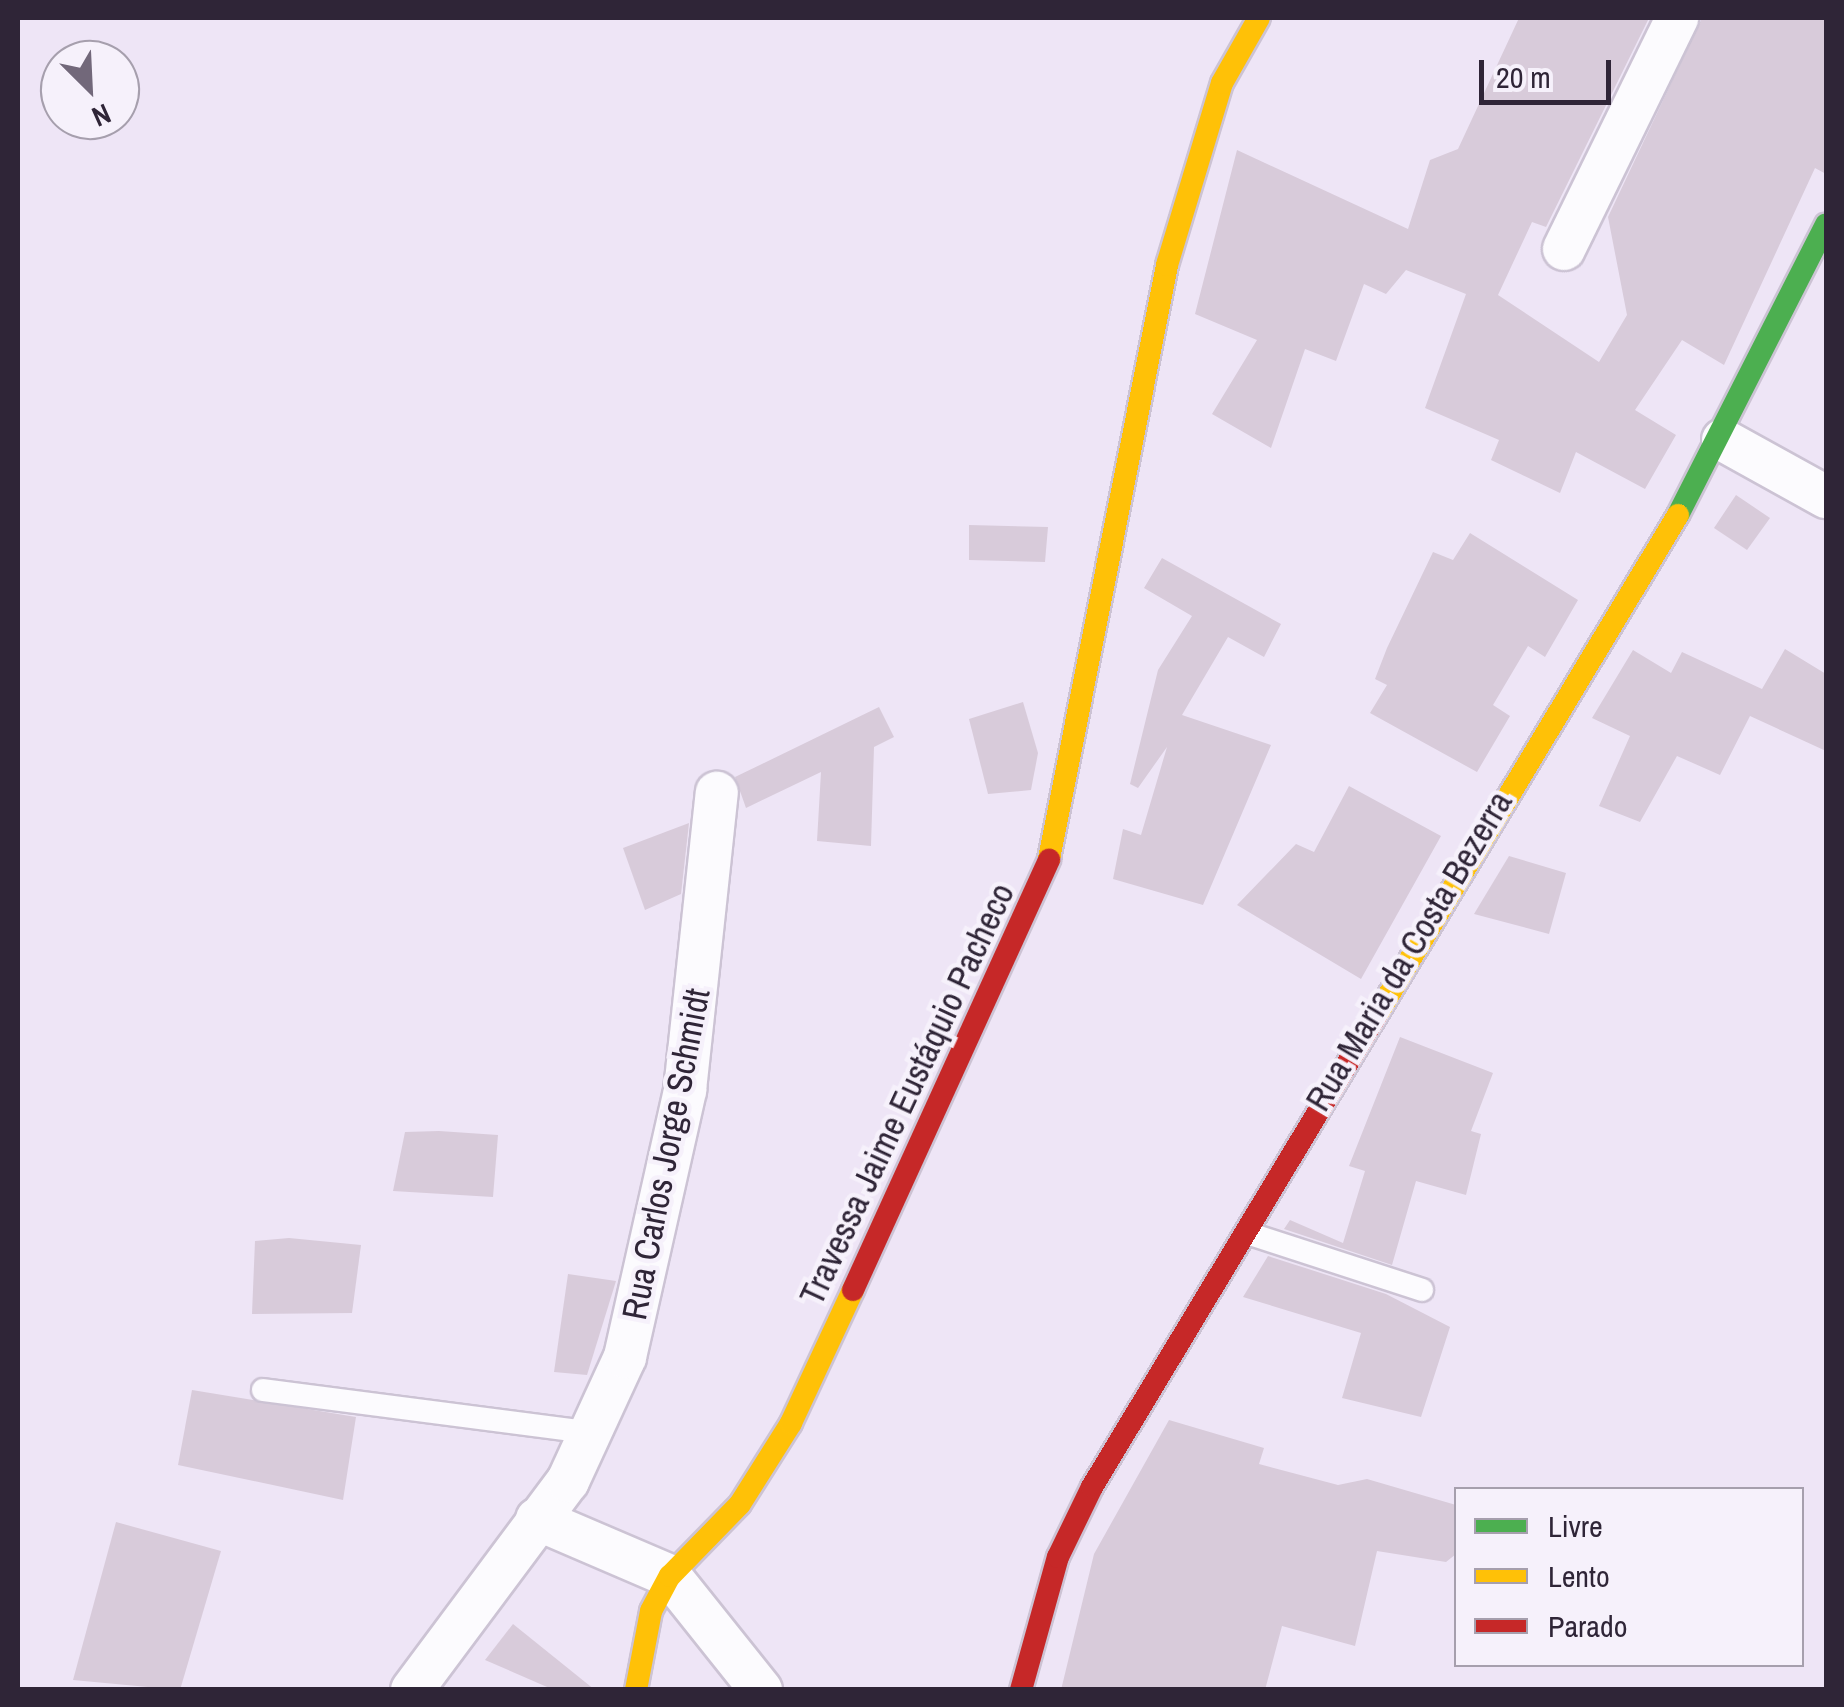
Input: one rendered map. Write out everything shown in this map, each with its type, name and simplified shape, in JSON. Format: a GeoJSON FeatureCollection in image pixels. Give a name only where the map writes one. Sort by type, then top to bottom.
{"type":"FeatureCollection","features":[{"type":"Feature","properties":{"kind":"street","name":"Travessa Jaime Eustáquio Pacheco"},"geometry":{"type":"LineString","coordinates":[[636,1690],[651,1611],[670,1576],[740,1504],[791,1424],[1044,883],[1167,265],[1222,83],[1259,18]]}},
{"type":"Feature","properties":{"kind":"street"},"geometry":{"type":"LineString","coordinates":[[1564,249],[1677,18]]}},
{"type":"Feature","properties":{"kind":"street","name":"Rua Maria da Costa Bezerra"},"geometry":{"type":"LineString","coordinates":[[1021,1690],[1058,1557],[1092,1486],[1722,440],[1826,224]]}},
{"type":"Feature","properties":{"kind":"street"},"geometry":{"type":"LineString","coordinates":[[1722,440],[1826,496]]}},
{"type":"Feature","properties":{"kind":"street","name":"Rua Carlos Jorge Schmidt"},"geometry":{"type":"LineString","coordinates":[[412,1690],[537,1519],[592,1433],[630,1340],[685,1090],[717,792]]}},
{"type":"Feature","properties":{"kind":"street"},"geometry":{"type":"LineString","coordinates":[[537,1519],[670,1576],[761,1690]]}},
{"type":"Feature","properties":{"kind":"lane"},"geometry":{"type":"LineString","coordinates":[[1244,1232],[1422,1290]]}},
{"type":"Feature","properties":{"kind":"lane"},"geometry":{"type":"LineString","coordinates":[[263,1390],[592,1433]]}},
{"type":"Feature","properties":{"kind":"building"},"geometry":{"type":"Polygon","coordinates":[[[1519,18],[1649,18],[1546,227],[1532,222],[1498,295],[1599,362],[1627,315],[1608,217],[1702,18],[1826,18],[1826,174],[1815,168],[1724,365],[1682,340],[1635,410],[1676,435],[1645,489],[1576,452],[1560,493],[1491,460],[1499,440],[1425,408],[1466,294],[1406,270],[1386,294],[1364,284],[1336,361],[1305,349],[1271,448],[1212,414],[1257,340],[1195,314],[1237,150],[1408,229],[1430,160],[1458,149],[1519,18]]]}},
{"type":"Feature","properties":{"kind":"building"},"geometry":{"type":"Polygon","coordinates":[[[1736,495],[1770,518],[1747,550],[1714,528],[1736,495]]]}},
{"type":"Feature","properties":{"kind":"building"},"geometry":{"type":"Polygon","coordinates":[[[969,525],[1048,527],[1045,562],[969,560],[969,525]]]}},
{"type":"Feature","properties":{"kind":"building"},"geometry":{"type":"Polygon","coordinates":[[[1470,533],[1578,600],[1545,657],[1528,646],[1493,705],[1510,716],[1477,772],[1370,713],[1387,685],[1375,679],[1387,648],[1433,552],[1453,560],[1470,533]]]}},
{"type":"Feature","properties":{"kind":"building"},"geometry":{"type":"Polygon","coordinates":[[[1162,558],[1281,624],[1264,657],[1228,637],[1182,715],[1271,745],[1203,905],[1113,879],[1123,829],[1141,835],[1167,747],[1138,788],[1130,784],[1158,670],[1192,616],[1144,588],[1162,558]]]}},
{"type":"Feature","properties":{"kind":"building"},"geometry":{"type":"Polygon","coordinates":[[[1785,649],[1826,674],[1826,751],[1750,716],[1720,775],[1677,756],[1640,822],[1599,806],[1630,736],[1592,718],[1633,650],[1671,673],[1682,652],[1762,689],[1785,649]]]}},
{"type":"Feature","properties":{"kind":"building"},"geometry":{"type":"Polygon","coordinates":[[[1023,702],[1038,753],[1031,790],[988,794],[969,719],[1023,702]]]}},
{"type":"Feature","properties":{"kind":"building"},"geometry":{"type":"Polygon","coordinates":[[[879,707],[894,737],[874,747],[871,846],[817,841],[821,772],[746,808],[735,777],[879,707]]]}},
{"type":"Feature","properties":{"kind":"building"},"geometry":{"type":"Polygon","coordinates":[[[1349,786],[1441,836],[1361,979],[1237,905],[1296,844],[1314,852],[1349,786]]]}},
{"type":"Feature","properties":{"kind":"building"},"geometry":{"type":"Polygon","coordinates":[[[689,823],[681,894],[645,910],[623,848],[689,823]]]}},
{"type":"Feature","properties":{"kind":"building"},"geometry":{"type":"Polygon","coordinates":[[[1509,856],[1566,873],[1549,934],[1474,914],[1509,856]]]}},
{"type":"Feature","properties":{"kind":"building"},"geometry":{"type":"Polygon","coordinates":[[[1400,1037],[1493,1073],[1471,1131],[1481,1134],[1466,1195],[1416,1181],[1392,1265],[1284,1229],[1290,1220],[1343,1243],[1365,1171],[1349,1166],[1400,1037]]]}},
{"type":"Feature","properties":{"kind":"building"},"geometry":{"type":"Polygon","coordinates":[[[405,1132],[498,1135],[493,1197],[393,1191],[405,1132]]]}},
{"type":"Feature","properties":{"kind":"building"},"geometry":{"type":"Polygon","coordinates":[[[289,1238],[361,1245],[352,1313],[252,1314],[255,1241],[289,1238]]]}},
{"type":"Feature","properties":{"kind":"building"},"geometry":{"type":"Polygon","coordinates":[[[1268,1256],[1386,1294],[1450,1327],[1421,1417],[1342,1398],[1361,1333],[1243,1297],[1268,1256]]]}},
{"type":"Feature","properties":{"kind":"building"},"geometry":{"type":"Polygon","coordinates":[[[568,1274],[616,1281],[587,1375],[554,1372],[568,1274]]]}},
{"type":"Feature","properties":{"kind":"building"},"geometry":{"type":"Polygon","coordinates":[[[192,1390],[356,1417],[343,1500],[178,1465],[192,1390]]]}},
{"type":"Feature","properties":{"kind":"building"},"geometry":{"type":"Polygon","coordinates":[[[1169,1420],[1264,1448],[1259,1464],[1338,1485],[1367,1479],[1454,1504],[1454,1556],[1446,1562],[1377,1551],[1355,1646],[1282,1626],[1265,1690],[1061,1690],[1094,1554],[1169,1420]]]}},
{"type":"Feature","properties":{"kind":"building"},"geometry":{"type":"Polygon","coordinates":[[[116,1522],[221,1551],[180,1690],[73,1680],[116,1522]]]}},
{"type":"Feature","properties":{"kind":"building"},"geometry":{"type":"Polygon","coordinates":[[[513,1624],[595,1690],[554,1690],[485,1660],[513,1624]]]}},
{"type":"Feature","properties":{"kind":"traffic: fast"},"geometry":{"type":"LineString","coordinates":[[1678,515],[1826,224]]}},
{"type":"Feature","properties":{"kind":"traffic: slow"},"geometry":{"type":"LineString","coordinates":[[1049,859],[1167,265],[1222,83],[1259,18]]}},
{"type":"Feature","properties":{"kind":"traffic: slow"},"geometry":{"type":"LineString","coordinates":[[1376,1016],[1678,515]]}},
{"type":"Feature","properties":{"kind":"traffic: slow"},"geometry":{"type":"LineString","coordinates":[[636,1690],[651,1611],[670,1576],[740,1504],[791,1423],[853,1290]]}},
{"type":"Feature","properties":{"kind":"traffic: jam"},"geometry":{"type":"LineString","coordinates":[[853,1290],[1049,859]]}},
{"type":"Feature","properties":{"kind":"traffic: jam"},"geometry":{"type":"LineString","coordinates":[[1021,1690],[1058,1557],[1092,1487],[1376,1016]]}}]}
